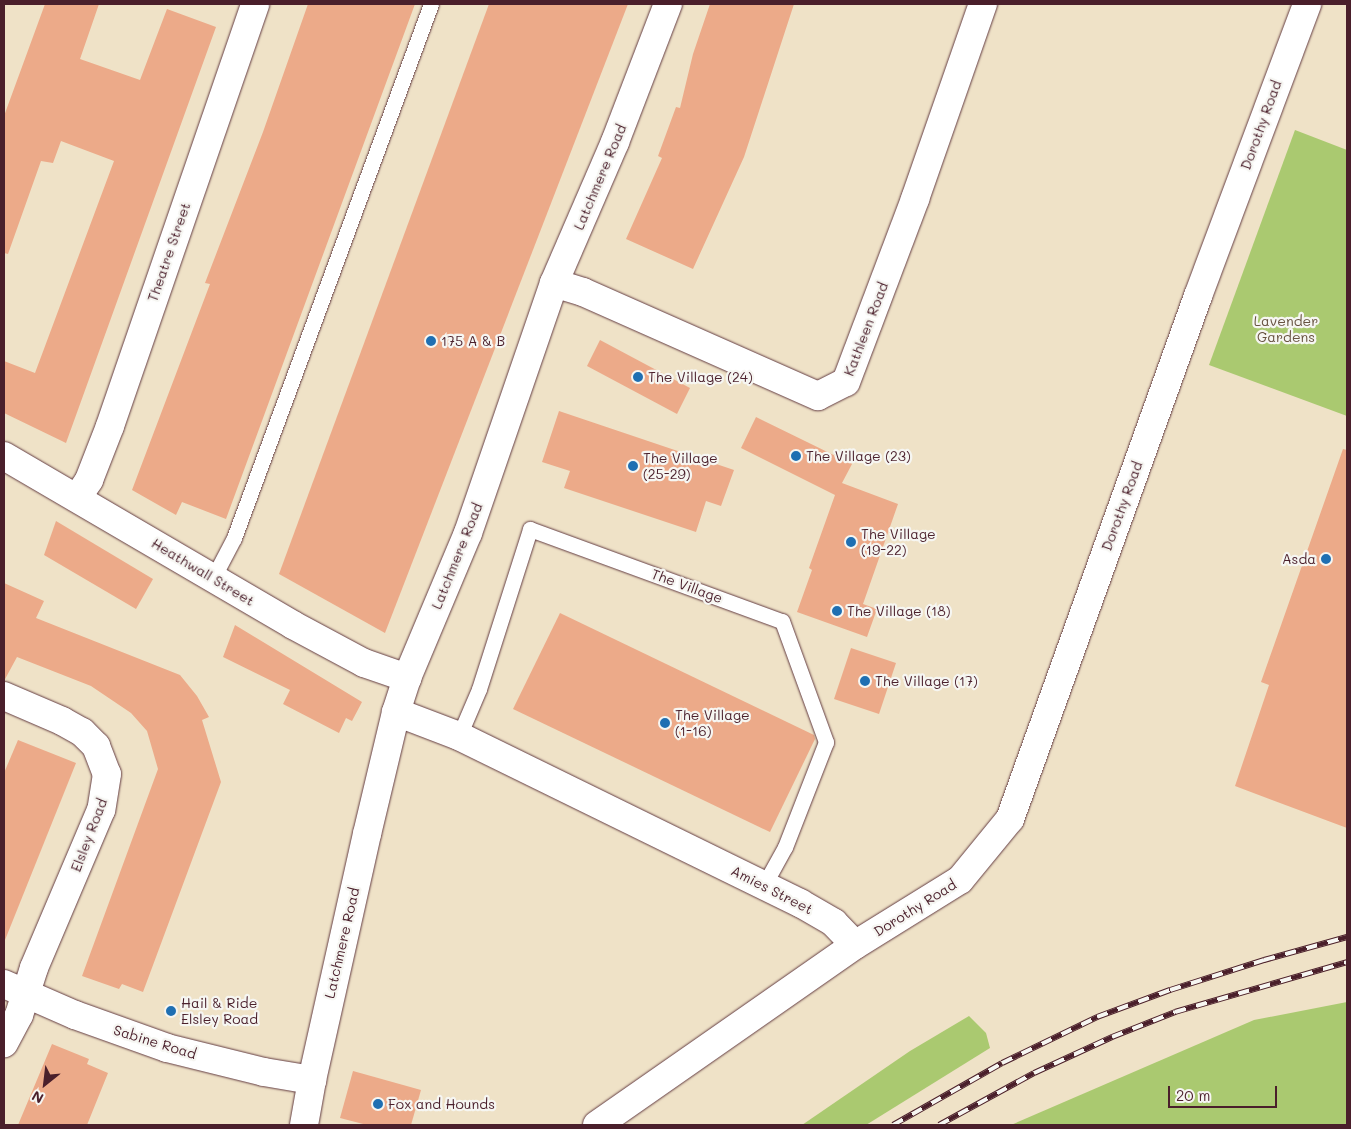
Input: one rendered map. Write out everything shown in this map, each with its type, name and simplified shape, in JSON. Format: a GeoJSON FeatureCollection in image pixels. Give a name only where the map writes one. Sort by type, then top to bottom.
{"type":"FeatureCollection","features":[{"type":"Feature","properties":{"kind":"main road","name":"Latchmere Road"},"geometry":{"type":"LineString","coordinates":[[304,1125],[312,1080],[396,712],[407,678],[472,520],[554,283],[615,142],[668,4]]}},
{"type":"Feature","properties":{"kind":"main road","name":"Kathleen Road"},"geometry":{"type":"LineString","coordinates":[[554,283],[583,292],[818,396],[846,382],[915,199],[983,4]]}},
{"type":"Feature","properties":{"kind":"main road","name":"Dorothy Road"},"geometry":{"type":"LineString","coordinates":[[855,945],[960,880],[1010,819],[1198,296],[1307,4]]}},
{"type":"Feature","properties":{"kind":"main road","name":"Theatre Street"},"geometry":{"type":"LineString","coordinates":[[77,498],[89,480],[110,426],[251,5]]}},
{"type":"Feature","properties":{"kind":"main road","name":"Heathwall Street"},"geometry":{"type":"LineString","coordinates":[[4,456],[293,625],[364,663],[407,678]]}},
{"type":"Feature","properties":{"kind":"main road","name":"Elsley Road"},"geometry":{"type":"LineString","coordinates":[[4,696],[62,721],[82,732],[96,746],[107,774],[101,810],[34,968],[16,990],[4,1043]]}},
{"type":"Feature","properties":{"kind":"main road","name":"Amies Street"},"geometry":{"type":"LineString","coordinates":[[396,712],[459,736],[764,885],[834,923],[855,945]]}},
{"type":"Feature","properties":{"kind":"main road"},"geometry":{"type":"LineString","coordinates":[[597,1125],[855,945]]}},
{"type":"Feature","properties":{"kind":"main road","name":"Sabine Road"},"geometry":{"type":"LineString","coordinates":[[16,990],[75,1015],[167,1048],[264,1072],[312,1080]]}},
{"type":"Feature","properties":{"kind":"lane"},"geometry":{"type":"LineString","coordinates":[[213,578],[234,538],[431,4]]}},
{"type":"Feature","properties":{"kind":"lane","name":"The Village"},"geometry":{"type":"LineString","coordinates":[[459,736],[479,688],[530,529],[782,621],[826,742],[785,847],[764,885]]}},
{"type":"Feature","properties":{"kind":"green space","name":"Lavender Gardens"},"geometry":{"type":"Polygon","coordinates":[[[1295,130],[1347,150],[1347,416],[1209,365],[1295,130]]]}},
{"type":"Feature","properties":{"kind":"green space"},"geometry":{"type":"Polygon","coordinates":[[[1347,1002],[1347,1125],[1011,1125],[1254,1020],[1347,1002]]]}},
{"type":"Feature","properties":{"kind":"green space"},"geometry":{"type":"Polygon","coordinates":[[[969,1016],[986,1033],[990,1048],[866,1125],[802,1125],[910,1051],[969,1016]]]}},
{"type":"Feature","properties":{"kind":"building"},"geometry":{"type":"Polygon","coordinates":[[[45,4],[99,4],[80,59],[140,80],[167,9],[216,27],[66,443],[4,413],[4,361],[35,373],[114,161],[61,141],[53,163],[41,161],[8,254],[4,253],[4,116],[45,4]]]}},
{"type":"Feature","properties":{"kind":"building"},"geometry":{"type":"Polygon","coordinates":[[[308,4],[415,4],[226,519],[182,502],[176,515],[132,490],[210,284],[205,283],[263,132],[308,4]]]}},
{"type":"Feature","properties":{"kind":"building"},"geometry":{"type":"Polygon","coordinates":[[[489,4],[628,4],[385,633],[279,574],[489,4]]]}},
{"type":"Feature","properties":{"kind":"building"},"geometry":{"type":"Polygon","coordinates":[[[710,4],[794,4],[744,157],[693,269],[626,239],[662,158],[658,156],[676,107],[680,108],[693,54],[710,4]]]}},
{"type":"Feature","properties":{"kind":"building","name":"The Village (24)"},"geometry":{"type":"Polygon","coordinates":[[[600,340],[690,388],[677,414],[587,366],[600,340]]]}},
{"type":"Feature","properties":{"kind":"building","name":"The Village (25-29)"},"geometry":{"type":"Polygon","coordinates":[[[559,411],[734,470],[721,506],[706,501],[696,532],[564,488],[570,471],[542,462],[559,411]]]}},
{"type":"Feature","properties":{"kind":"building"},"geometry":{"type":"Polygon","coordinates":[[[756,417],[852,464],[842,483],[898,504],[863,604],[877,609],[867,637],[797,612],[812,570],[809,568],[835,495],[741,448],[756,417]]]}},
{"type":"Feature","properties":{"kind":"building","name":"Asda"},"geometry":{"type":"Polygon","coordinates":[[[1343,449],[1347,450],[1347,828],[1235,786],[1269,685],[1261,682],[1343,449]]]}},
{"type":"Feature","properties":{"kind":"building"},"geometry":{"type":"Polygon","coordinates":[[[56,521],[153,579],[136,609],[44,555],[56,521]]]}},
{"type":"Feature","properties":{"kind":"building"},"geometry":{"type":"Polygon","coordinates":[[[4,583],[44,601],[36,618],[180,675],[197,696],[209,717],[202,720],[221,782],[143,992],[122,984],[119,989],[82,976],[158,769],[147,731],[131,713],[91,686],[17,657],[4,681],[4,583]]]}},
{"type":"Feature","properties":{"kind":"building","name":"The Village (1-16)"},"geometry":{"type":"Polygon","coordinates":[[[560,613],[814,735],[815,739],[770,832],[513,709],[560,613]]]}},
{"type":"Feature","properties":{"kind":"building"},"geometry":{"type":"Polygon","coordinates":[[[235,625],[362,702],[352,721],[346,718],[339,733],[283,704],[290,690],[223,657],[235,625]]]}},
{"type":"Feature","properties":{"kind":"building","name":"The Village (17)"},"geometry":{"type":"Polygon","coordinates":[[[851,648],[896,663],[879,714],[834,699],[851,648]]]}},
{"type":"Feature","properties":{"kind":"building"},"geometry":{"type":"Polygon","coordinates":[[[18,740],[76,763],[5,940],[4,773],[18,740]]]}},
{"type":"Feature","properties":{"kind":"building"},"geometry":{"type":"Polygon","coordinates":[[[52,1044],[89,1059],[87,1064],[108,1073],[87,1125],[18,1125],[52,1044]]]}},
{"type":"Feature","properties":{"kind":"building"},"geometry":{"type":"Polygon","coordinates":[[[353,1071],[421,1090],[411,1125],[367,1125],[340,1118],[353,1071]]]}},
{"type":"Feature","properties":{"kind":"railway"},"geometry":{"type":"LineString","coordinates":[[893,1125],[1002,1063],[1097,1017],[1170,990],[1264,960],[1347,937]]}},
{"type":"Feature","properties":{"kind":"railway"},"geometry":{"type":"LineString","coordinates":[[939,1125],[1034,1073],[1112,1037],[1175,1012],[1347,962]]}},
{"type":"Feature","properties":{"kind":"place","name":"175 A & B"},"geometry":{"type":"Point","coordinates":[431,341]}},
{"type":"Feature","properties":{"kind":"place","name":"The Village (24)"},"geometry":{"type":"Point","coordinates":[638,377]}},
{"type":"Feature","properties":{"kind":"place","name":"The Village (23)"},"geometry":{"type":"Point","coordinates":[796,456]}},
{"type":"Feature","properties":{"kind":"place","name":"The Village (25-29)"},"geometry":{"type":"Point","coordinates":[633,466]}},
{"type":"Feature","properties":{"kind":"place","name":"The Village (19-22)"},"geometry":{"type":"Point","coordinates":[851,542]}},
{"type":"Feature","properties":{"kind":"place","name":"Asda"},"geometry":{"type":"Point","coordinates":[1326,559]}},
{"type":"Feature","properties":{"kind":"place","name":"The Village (18)"},"geometry":{"type":"Point","coordinates":[837,611]}},
{"type":"Feature","properties":{"kind":"place","name":"The Village (17)"},"geometry":{"type":"Point","coordinates":[865,681]}},
{"type":"Feature","properties":{"kind":"place","name":"The Village (1-16)"},"geometry":{"type":"Point","coordinates":[665,723]}},
{"type":"Feature","properties":{"kind":"place","name":"Hail & Ride Elsley Road"},"geometry":{"type":"Point","coordinates":[171,1011]}},
{"type":"Feature","properties":{"kind":"place","name":"Fox and Hounds"},"geometry":{"type":"Point","coordinates":[378,1104]}}]}
